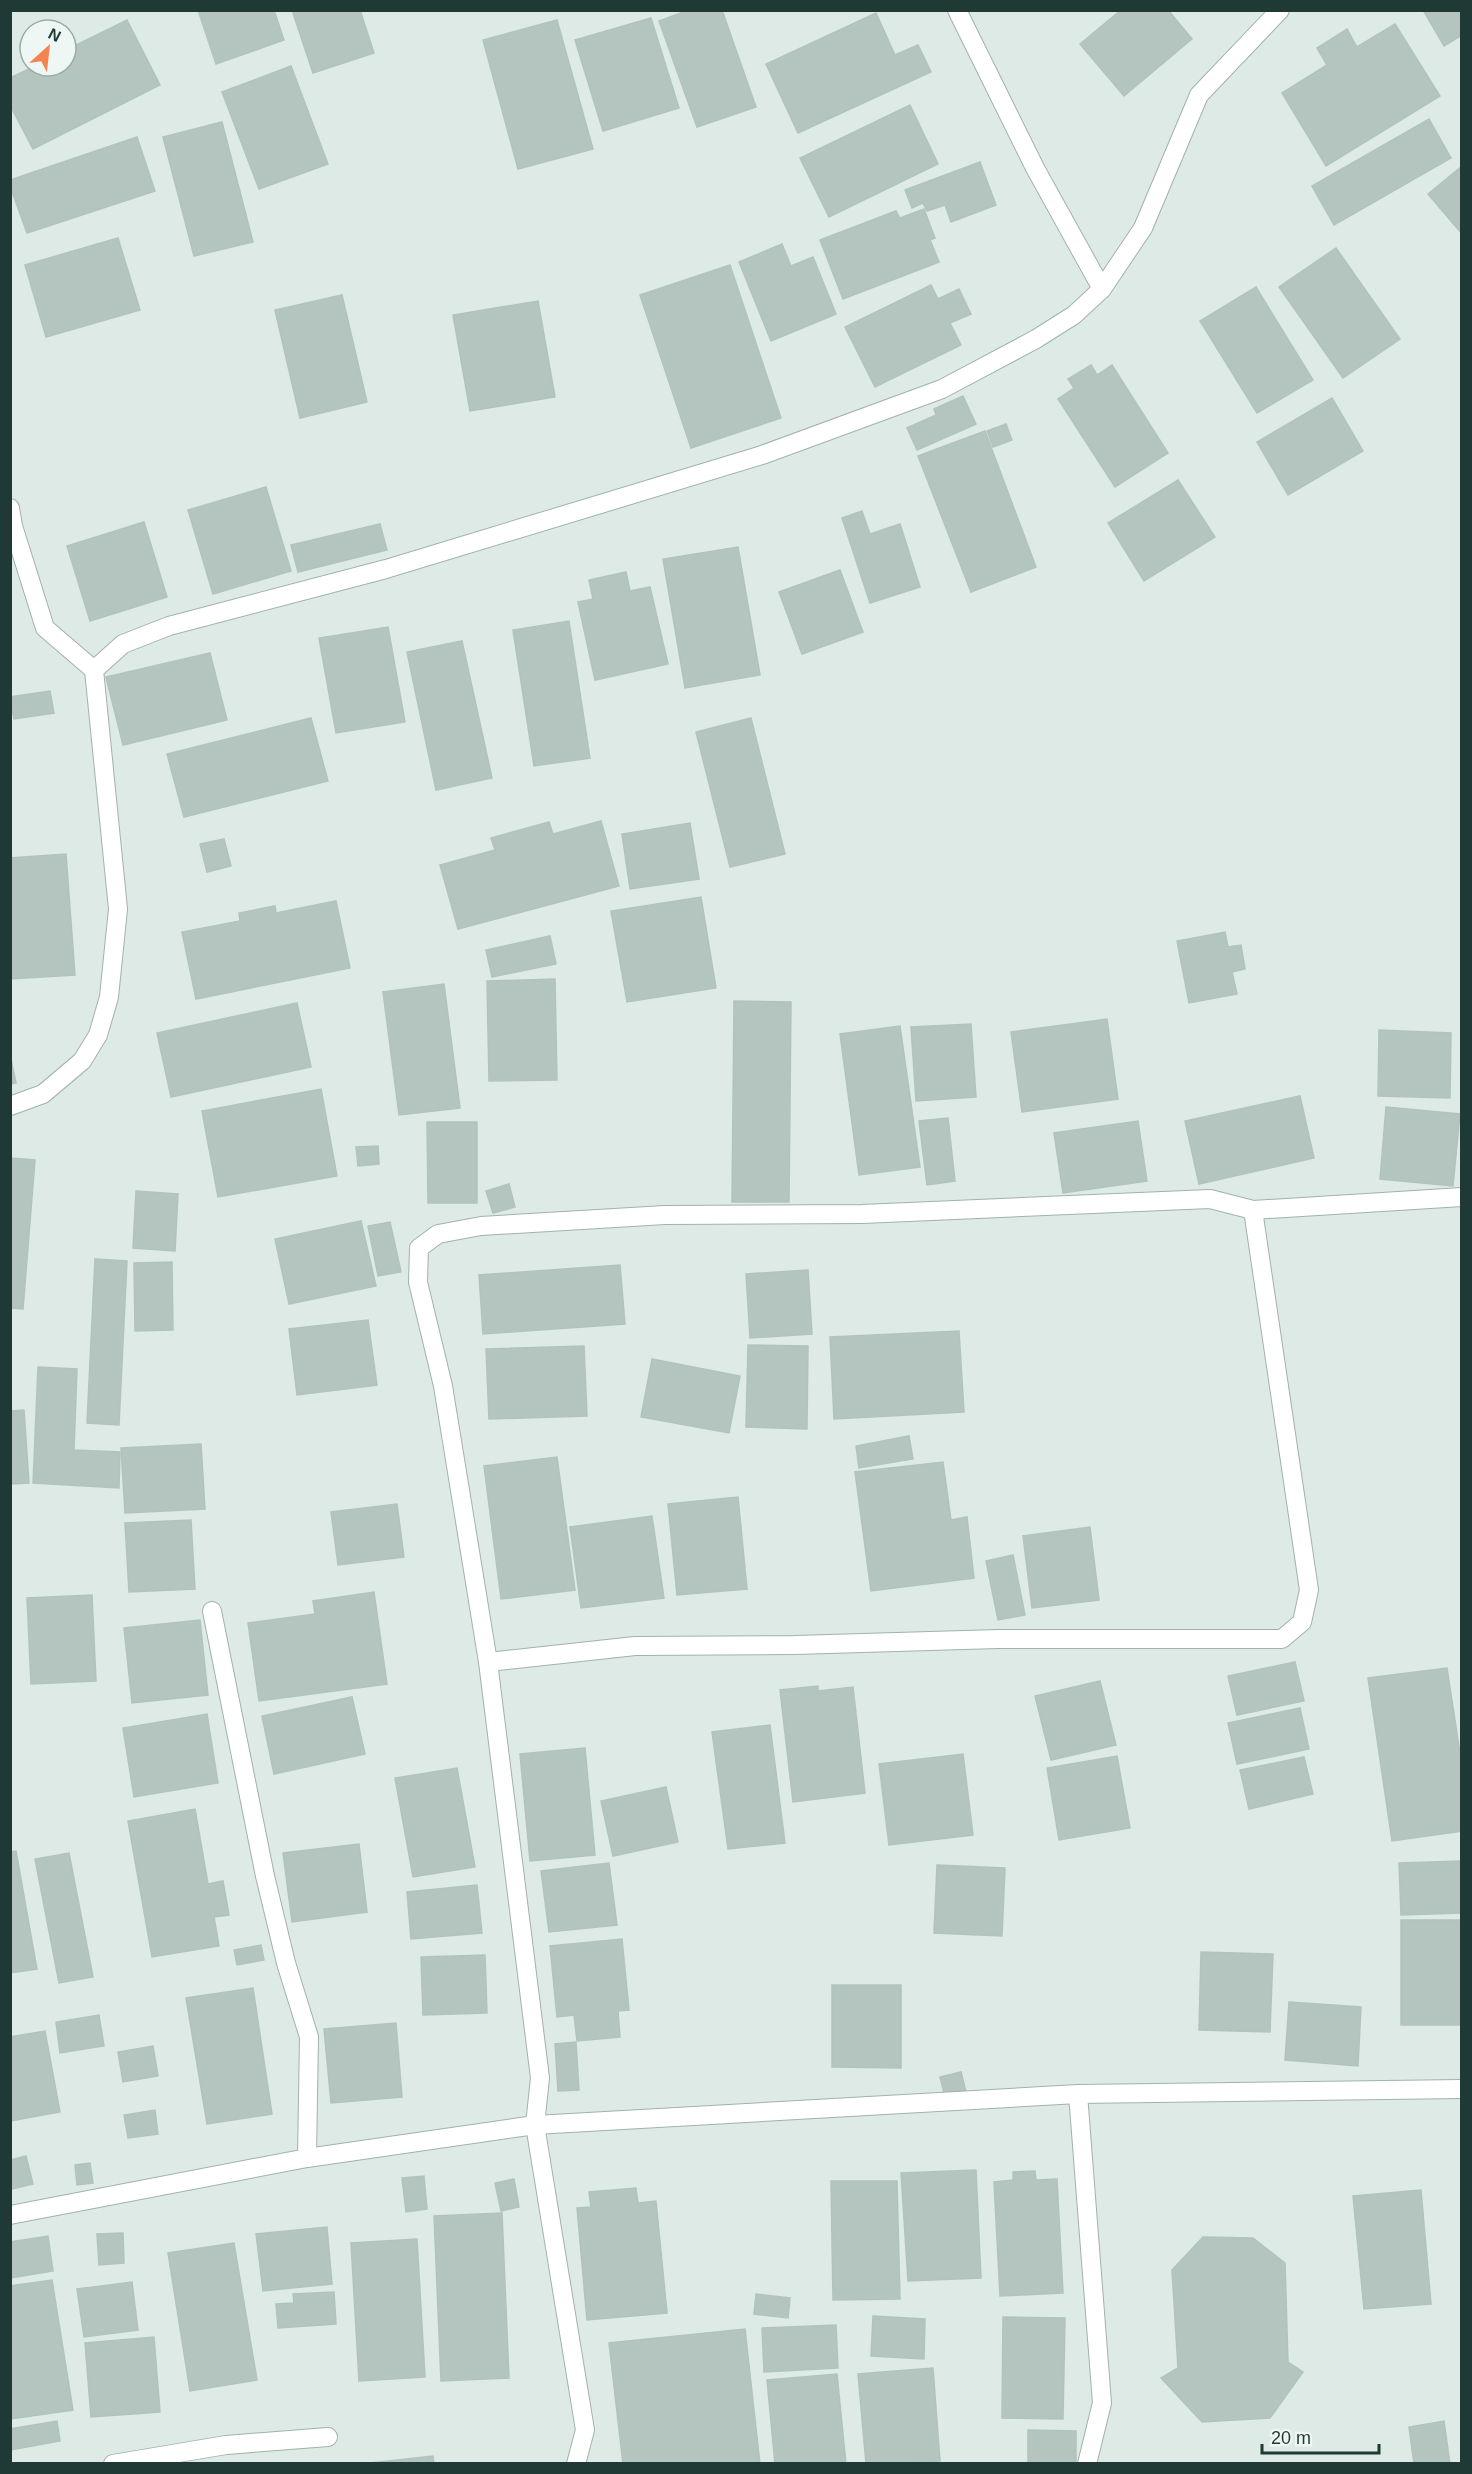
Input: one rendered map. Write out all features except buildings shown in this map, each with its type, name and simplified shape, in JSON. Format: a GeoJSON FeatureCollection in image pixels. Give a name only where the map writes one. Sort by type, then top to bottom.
{"type":"FeatureCollection","features":[{"type":"Feature","properties":{"kind":"street"},"geometry":{"type":"LineString","coordinates":[[957,10],[1035,168],[1102,289]]}},
{"type":"Feature","properties":{"kind":"street"},"geometry":{"type":"LineString","coordinates":[[94,670],[123,644],[169,626],[386,569],[762,455],[942,389],[1036,339],[1074,315],[1102,289],[1143,228],[1199,95],[1280,10]]}},
{"type":"Feature","properties":{"kind":"street"},"geometry":{"type":"LineString","coordinates":[[10,508],[13,526],[45,628],[94,670],[118,909],[109,997],[98,1035],[82,1061],[43,1094],[10,1106]]}},
{"type":"Feature","properties":{"kind":"street"},"geometry":{"type":"LineString","coordinates":[[576,2463],[585,2430],[535,2124],[540,2078],[488,1662],[443,1386],[418,1281],[419,1248],[438,1234],[481,1226],[665,1215],[862,1214],[1210,1199],[1253,1210],[1461,1197]]}},
{"type":"Feature","properties":{"kind":"street"},"geometry":{"type":"LineString","coordinates":[[488,1662],[635,1646],[795,1645],[998,1639],[1282,1639],[1302,1622],[1309,1590],[1253,1210]]}},
{"type":"Feature","properties":{"kind":"street"},"geometry":{"type":"LineString","coordinates":[[212,1611],[265,1876],[286,1964],[309,2037],[307,2158]]}},
{"type":"Feature","properties":{"kind":"street"},"geometry":{"type":"LineString","coordinates":[[10,2215],[307,2158],[535,2124],[1078,2094],[1461,2089]]}},
{"type":"Feature","properties":{"kind":"street"},"geometry":{"type":"LineString","coordinates":[[1078,2094],[1102,2403],[1088,2463]]}},
{"type":"Feature","properties":{"kind":"street"},"geometry":{"type":"LineString","coordinates":[[113,2463],[226,2445],[328,2437]]}}]}
